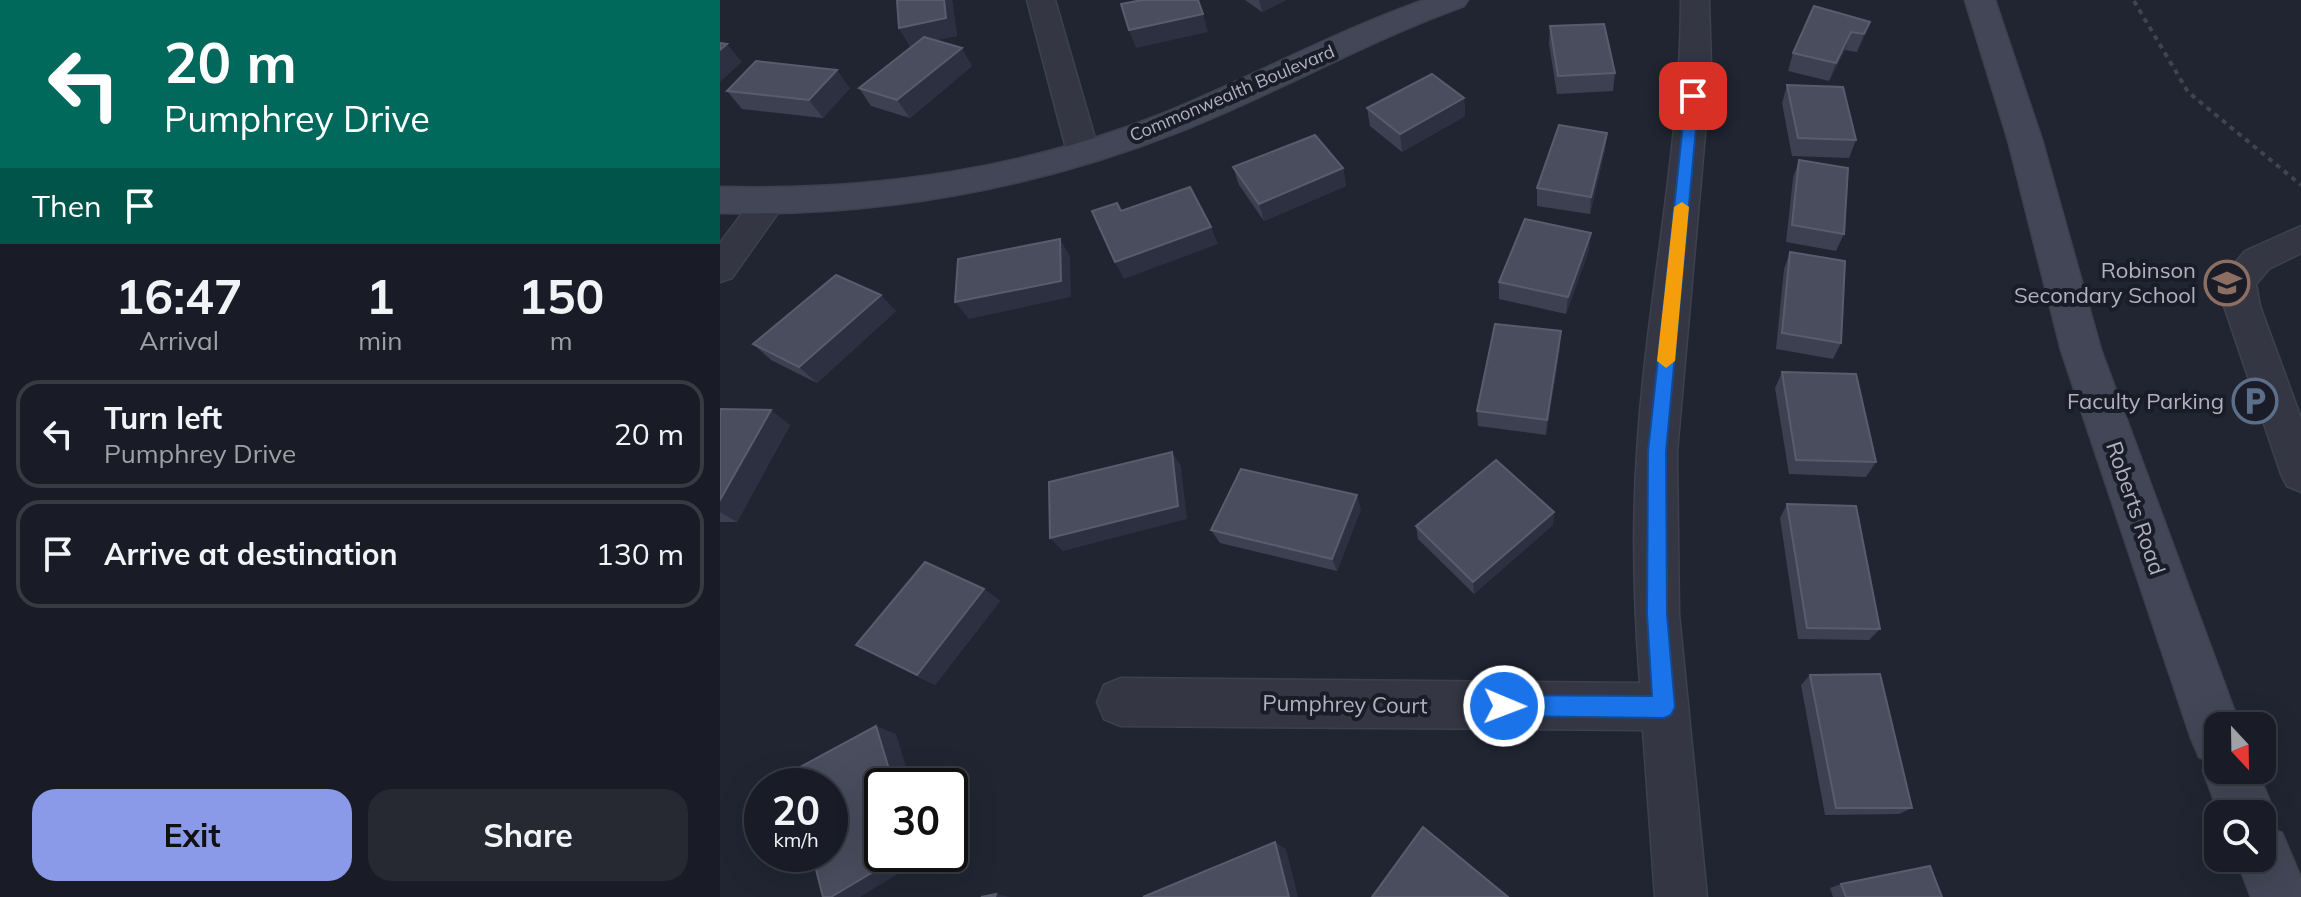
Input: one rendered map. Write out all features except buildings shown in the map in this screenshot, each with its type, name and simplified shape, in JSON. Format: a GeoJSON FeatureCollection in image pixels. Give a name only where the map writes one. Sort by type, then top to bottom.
{"type":"FeatureCollection","features":[{"type":"Feature","properties":{"kind":"main road","name":"Commonwealth Boulevard"},"geometry":{"type":"LineString","coordinates":[[720,200],[768,203],[904,191],[992,176],[1083,152],[1173,122],[1399,20],[1453,0]]}},
{"type":"Feature","properties":{"kind":"main road","name":"Roberts Road"},"geometry":{"type":"LineString","coordinates":[[1980,0],[2025,140],[2081,350],[2209,712]]}},
{"type":"Feature","properties":{"kind":"main road"},"geometry":{"type":"LineString","coordinates":[[2270,872],[2280,897]]}},
{"type":"Feature","properties":{"kind":"street"},"geometry":{"type":"LineString","coordinates":[[1041,0],[1083,152]]}},
{"type":"Feature","properties":{"kind":"street"},"geometry":{"type":"LineString","coordinates":[[1681,897],[1657,614],[1657,452],[1696,66],[1695,0]]}},
{"type":"Feature","properties":{"kind":"street"},"geometry":{"type":"LineString","coordinates":[[720,269],[768,203]]}},
{"type":"Feature","properties":{"kind":"street"},"geometry":{"type":"LineString","coordinates":[[2301,238],[2257,260],[2238,281],[2242,306],[2301,474]]}},
{"type":"Feature","properties":{"kind":"street","name":"Pumphrey Court"},"geometry":{"type":"LineString","coordinates":[[1121,702],[1664,707]]}},
{"type":"Feature","properties":{"kind":"path"},"geometry":{"type":"LineString","coordinates":[[2134,1],[2188,92],[2301,185]]}},
{"type":"Feature","properties":{"kind":"slow traffic"},"geometry":{"type":"LineString","coordinates":[[1666,361],[1682,207]]}},
{"type":"Feature","properties":{"kind":"place","name":"Robinson Secondary School"},"geometry":{"type":"Point","coordinates":[2227,283]}},
{"type":"Feature","properties":{"kind":"place","name":"Faculty Parking"},"geometry":{"type":"Point","coordinates":[2255,401]}},
{"type":"Feature","properties":{"kind":"route"},"geometry":{"type":"LineString","coordinates":[[1504,706],[1664,707],[1657,614],[1657,452],[1693,96]]}}]}
